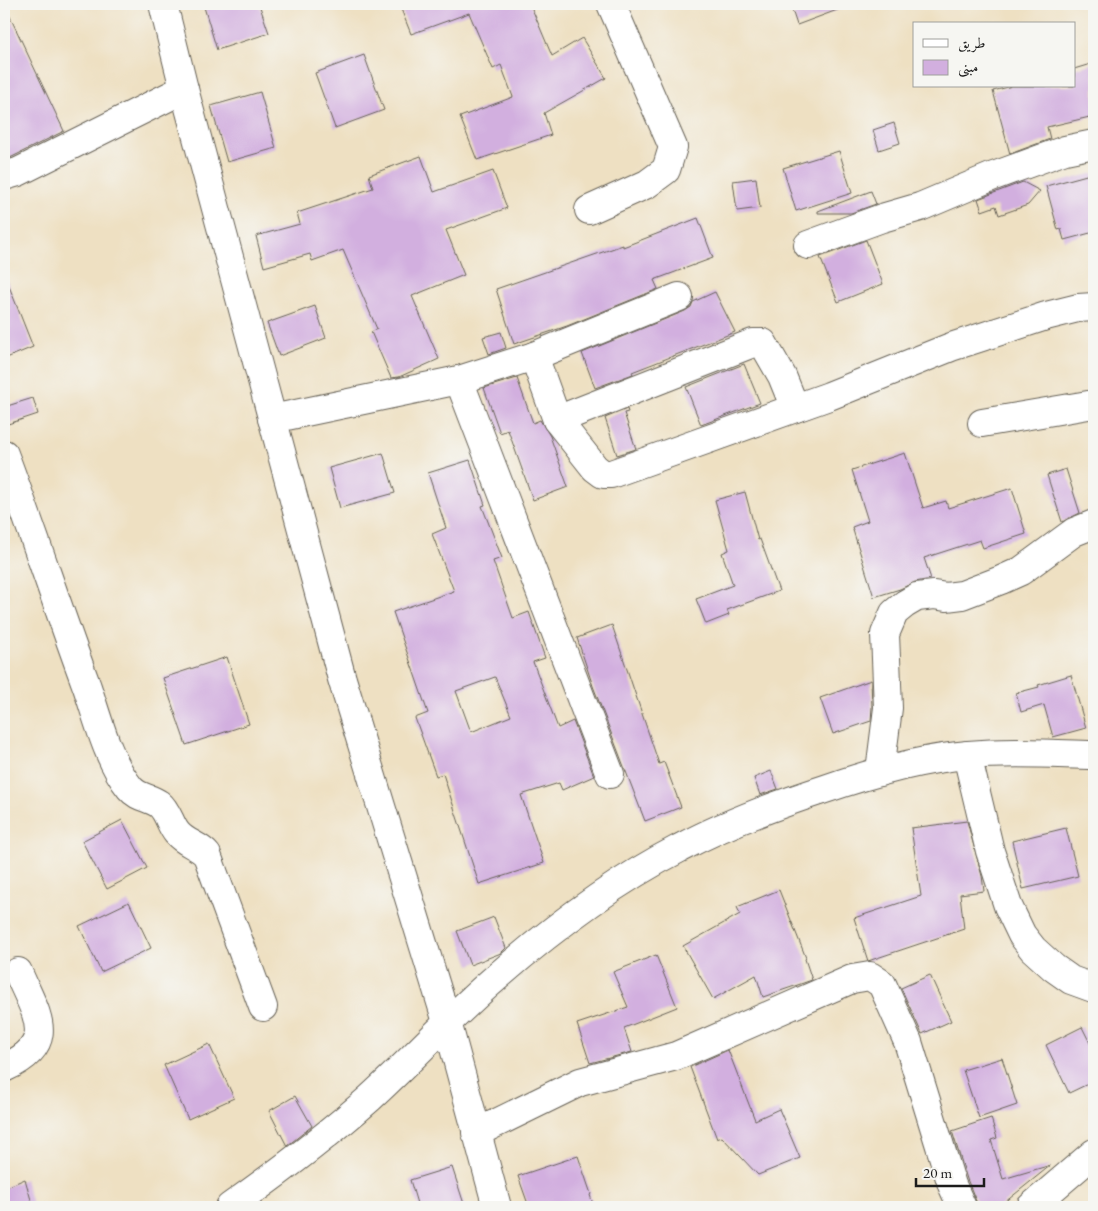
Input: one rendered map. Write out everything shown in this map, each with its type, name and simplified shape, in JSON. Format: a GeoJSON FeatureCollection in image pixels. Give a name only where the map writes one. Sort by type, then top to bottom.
{"type":"FeatureCollection","features":[{"type":"Feature","properties":{"kind":"street"},"geometry":{"type":"LineString","coordinates":[[163,4],[342,679],[447,1022],[497,1207]]}},
{"type":"Feature","properties":{"kind":"street"},"geometry":{"type":"LineString","coordinates":[[589,210],[653,180],[666,170],[673,147],[611,4]]}},
{"type":"Feature","properties":{"kind":"street"},"geometry":{"type":"LineString","coordinates":[[4,176],[18,172],[184,89]]}},
{"type":"Feature","properties":{"kind":"street"},"geometry":{"type":"LineString","coordinates":[[808,246],[882,218],[920,207],[991,177],[1065,150],[1094,144]]}},
{"type":"Feature","properties":{"kind":"street"},"geometry":{"type":"LineString","coordinates":[[272,419],[459,380],[534,356],[679,297]]}},
{"type":"Feature","properties":{"kind":"street"},"geometry":{"type":"LineString","coordinates":[[534,356],[557,420],[595,468],[603,474],[611,474],[795,408],[983,336],[1054,314],[1078,308],[1094,307]]}},
{"type":"Feature","properties":{"kind":"street"},"geometry":{"type":"LineString","coordinates":[[557,420],[753,343],[763,343],[782,376],[795,408]]}},
{"type":"Feature","properties":{"kind":"street"},"geometry":{"type":"LineString","coordinates":[[459,380],[610,774]]}},
{"type":"Feature","properties":{"kind":"street"},"geometry":{"type":"LineString","coordinates":[[982,423],[1094,404]]}},
{"type":"Feature","properties":{"kind":"street"},"geometry":{"type":"LineString","coordinates":[[4,454],[115,763],[135,793],[160,805],[181,838],[207,855],[263,1007]]}},
{"type":"Feature","properties":{"kind":"street"},"geometry":{"type":"LineString","coordinates":[[880,771],[888,708],[885,634],[894,613],[917,597],[962,595],[1001,580],[1021,571],[1074,532],[1094,524]]}},
{"type":"Feature","properties":{"kind":"street"},"geometry":{"type":"LineString","coordinates":[[230,1207],[345,1121],[498,975],[553,931],[606,892],[682,846],[780,804],[880,771],[918,762],[967,755],[1033,753],[1094,755]]}},
{"type":"Feature","properties":{"kind":"street"},"geometry":{"type":"LineString","coordinates":[[967,755],[990,852],[1008,906],[1022,935],[1033,949],[1071,980],[1094,987]]}},
{"type":"Feature","properties":{"kind":"street"},"geometry":{"type":"LineString","coordinates":[[4,1068],[18,1062],[32,1050],[38,1041],[40,1030],[18,972]]}},
{"type":"Feature","properties":{"kind":"street"},"geometry":{"type":"LineString","coordinates":[[476,1133],[580,1082],[676,1056],[852,979],[870,976],[882,984],[908,1042],[952,1185],[962,1207]]}},
{"type":"Feature","properties":{"kind":"street"},"geometry":{"type":"LineString","coordinates":[[1031,1207],[1094,1153]]}},
{"type":"Feature","properties":{"kind":"building"},"geometry":{"type":"Polygon","coordinates":[[[4,4],[64,131],[4,160],[4,4]]]}},
{"type":"Feature","properties":{"kind":"building"},"geometry":{"type":"Polygon","coordinates":[[[215,4],[259,4],[269,33],[217,50],[204,7],[215,4]]]}},
{"type":"Feature","properties":{"kind":"building"},"geometry":{"type":"Polygon","coordinates":[[[399,4],[530,4],[552,56],[582,38],[606,78],[544,113],[551,135],[477,160],[460,117],[513,97],[501,65],[493,69],[469,13],[411,34],[399,4]]]}},
{"type":"Feature","properties":{"kind":"building"},"geometry":{"type":"Polygon","coordinates":[[[790,4],[848,4],[848,6],[797,25],[790,4]]]}},
{"type":"Feature","properties":{"kind":"building"},"geometry":{"type":"Polygon","coordinates":[[[364,55],[384,110],[335,128],[315,73],[364,55]]]}},
{"type":"Feature","properties":{"kind":"building"},"geometry":{"type":"Polygon","coordinates":[[[1094,63],[1094,116],[1047,127],[1050,139],[1010,154],[993,91],[1004,88],[1076,88],[1076,68],[1094,63]]]}},
{"type":"Feature","properties":{"kind":"building"},"geometry":{"type":"Polygon","coordinates":[[[260,92],[276,148],[227,162],[211,106],[260,92]]]}},
{"type":"Feature","properties":{"kind":"building"},"geometry":{"type":"Polygon","coordinates":[[[894,123],[900,143],[879,150],[873,130],[894,123]]]}},
{"type":"Feature","properties":{"kind":"building"},"geometry":{"type":"Polygon","coordinates":[[[839,151],[852,193],[796,211],[783,168],[839,151]]]}},
{"type":"Feature","properties":{"kind":"building"},"geometry":{"type":"Polygon","coordinates":[[[421,156],[434,192],[493,171],[507,208],[446,230],[464,275],[412,296],[439,359],[399,377],[391,378],[371,332],[377,329],[343,250],[312,261],[310,254],[264,267],[256,236],[300,224],[297,213],[373,188],[369,175],[421,156]]]}},
{"type":"Feature","properties":{"kind":"building"},"geometry":{"type":"Polygon","coordinates":[[[1094,173],[1094,232],[1064,240],[1061,229],[1058,230],[1046,186],[1094,173]]]}},
{"type":"Feature","properties":{"kind":"building"},"geometry":{"type":"Polygon","coordinates":[[[756,178],[760,208],[737,211],[733,181],[756,178]]]}},
{"type":"Feature","properties":{"kind":"building"},"geometry":{"type":"Polygon","coordinates":[[[1023,182],[1040,191],[1028,205],[999,215],[996,206],[982,211],[978,199],[1023,182]]]}},
{"type":"Feature","properties":{"kind":"building"},"geometry":{"type":"Polygon","coordinates":[[[871,191],[876,204],[851,213],[818,213],[818,211],[871,191]]]}},
{"type":"Feature","properties":{"kind":"building"},"geometry":{"type":"Polygon","coordinates":[[[698,218],[713,258],[654,280],[658,289],[567,326],[514,344],[496,289],[623,245],[623,247],[698,218]]]}},
{"type":"Feature","properties":{"kind":"building"},"geometry":{"type":"Polygon","coordinates":[[[866,240],[883,284],[838,302],[820,257],[866,240]]]}},
{"type":"Feature","properties":{"kind":"building"},"geometry":{"type":"Polygon","coordinates":[[[4,277],[33,347],[4,359],[4,277]]]}},
{"type":"Feature","properties":{"kind":"building"},"geometry":{"type":"Polygon","coordinates":[[[715,292],[735,332],[595,388],[582,353],[685,311],[691,307],[693,302],[715,292]]]}},
{"type":"Feature","properties":{"kind":"building"},"geometry":{"type":"Polygon","coordinates":[[[315,306],[326,338],[279,356],[267,323],[315,306]]]}},
{"type":"Feature","properties":{"kind":"building"},"geometry":{"type":"Polygon","coordinates":[[[501,332],[506,348],[489,354],[483,337],[501,332]]]}},
{"type":"Feature","properties":{"kind":"building"},"geometry":{"type":"Polygon","coordinates":[[[744,364],[760,403],[701,425],[686,387],[744,364]]]}},
{"type":"Feature","properties":{"kind":"building"},"geometry":{"type":"Polygon","coordinates":[[[517,378],[533,423],[540,420],[550,436],[568,487],[533,500],[508,430],[500,433],[484,388],[517,378]]]}},
{"type":"Feature","properties":{"kind":"building"},"geometry":{"type":"Polygon","coordinates":[[[33,398],[38,414],[8,424],[4,407],[33,398]]]}},
{"type":"Feature","properties":{"kind":"building"},"geometry":{"type":"Polygon","coordinates":[[[627,409],[628,412],[624,413],[636,449],[617,455],[605,418],[627,409]]]}},
{"type":"Feature","properties":{"kind":"building"},"geometry":{"type":"Polygon","coordinates":[[[383,453],[395,493],[340,508],[329,468],[383,453]]]}},
{"type":"Feature","properties":{"kind":"building"},"geometry":{"type":"Polygon","coordinates":[[[905,453],[923,508],[946,501],[948,508],[1012,488],[1026,534],[983,548],[980,540],[924,558],[931,579],[915,582],[874,597],[852,527],[868,521],[852,470],[905,453]]]}},
{"type":"Feature","properties":{"kind":"building"},"geometry":{"type":"Polygon","coordinates":[[[470,460],[485,505],[482,506],[502,558],[493,561],[513,618],[529,612],[545,658],[533,662],[558,728],[573,721],[594,776],[562,790],[559,783],[521,795],[544,863],[479,884],[443,774],[436,776],[415,718],[428,713],[393,612],[454,591],[432,534],[446,528],[428,473],[470,460]],[[495,677],[456,691],[471,732],[511,716],[495,677]]]}},
{"type":"Feature","properties":{"kind":"building"},"geometry":{"type":"Polygon","coordinates":[[[1066,469],[1080,513],[1062,522],[1047,475],[1066,469]]]}},
{"type":"Feature","properties":{"kind":"building"},"geometry":{"type":"Polygon","coordinates":[[[745,492],[758,540],[760,539],[779,591],[727,610],[729,615],[706,624],[696,599],[733,585],[722,553],[729,550],[715,500],[745,492]]]}},
{"type":"Feature","properties":{"kind":"building"},"geometry":{"type":"Polygon","coordinates":[[[612,625],[659,764],[664,762],[681,807],[645,821],[593,686],[577,638],[612,625]]]}},
{"type":"Feature","properties":{"kind":"building"},"geometry":{"type":"Polygon","coordinates":[[[227,657],[249,724],[186,745],[163,678],[227,657]]]}},
{"type":"Feature","properties":{"kind":"building"},"geometry":{"type":"Polygon","coordinates":[[[1071,675],[1086,728],[1053,737],[1044,705],[1021,712],[1016,693],[1071,675]]]}},
{"type":"Feature","properties":{"kind":"building"},"geometry":{"type":"Polygon","coordinates":[[[871,680],[871,721],[833,734],[820,698],[871,680]]]}},
{"type":"Feature","properties":{"kind":"building"},"geometry":{"type":"Polygon","coordinates":[[[771,771],[778,789],[760,795],[754,778],[771,771]]]}},
{"type":"Feature","properties":{"kind":"building"},"geometry":{"type":"Polygon","coordinates":[[[122,820],[147,868],[107,889],[82,841],[122,820]]]}},
{"type":"Feature","properties":{"kind":"building"},"geometry":{"type":"Polygon","coordinates":[[[967,821],[982,876],[984,891],[960,894],[964,929],[868,961],[854,918],[921,896],[911,828],[967,821]]]}},
{"type":"Feature","properties":{"kind":"building"},"geometry":{"type":"Polygon","coordinates":[[[1066,828],[1078,876],[1023,889],[1012,841],[1066,828]]]}},
{"type":"Feature","properties":{"kind":"building"},"geometry":{"type":"Polygon","coordinates":[[[779,890],[806,958],[812,980],[763,997],[756,975],[713,999],[683,946],[740,914],[737,907],[779,890]]]}},
{"type":"Feature","properties":{"kind":"building"},"geometry":{"type":"Polygon","coordinates":[[[129,902],[151,948],[101,972],[79,926],[129,902]]]}},
{"type":"Feature","properties":{"kind":"building"},"geometry":{"type":"Polygon","coordinates":[[[494,917],[506,948],[501,953],[470,965],[457,931],[494,917]]]}},
{"type":"Feature","properties":{"kind":"building"},"geometry":{"type":"Polygon","coordinates":[[[656,955],[677,1007],[624,1028],[632,1052],[590,1063],[577,1024],[628,1007],[613,972],[656,955]]]}},
{"type":"Feature","properties":{"kind":"building"},"geometry":{"type":"Polygon","coordinates":[[[930,975],[951,1021],[922,1034],[901,988],[930,975]]]}},
{"type":"Feature","properties":{"kind":"building"},"geometry":{"type":"Polygon","coordinates":[[[1082,1027],[1094,1051],[1094,1081],[1069,1093],[1046,1045],[1082,1027]]]}},
{"type":"Feature","properties":{"kind":"building"},"geometry":{"type":"Polygon","coordinates":[[[209,1044],[234,1098],[188,1119],[164,1065],[209,1044]]]}},
{"type":"Feature","properties":{"kind":"building"},"geometry":{"type":"Polygon","coordinates":[[[728,1050],[755,1120],[779,1109],[800,1158],[758,1175],[722,1137],[717,1139],[690,1067],[728,1050]]]}},
{"type":"Feature","properties":{"kind":"building"},"geometry":{"type":"Polygon","coordinates":[[[1002,1058],[1017,1105],[979,1118],[963,1070],[1002,1058]]]}},
{"type":"Feature","properties":{"kind":"building"},"geometry":{"type":"Polygon","coordinates":[[[295,1096],[312,1126],[287,1146],[269,1111],[295,1096]]]}},
{"type":"Feature","properties":{"kind":"building"},"geometry":{"type":"Polygon","coordinates":[[[991,1118],[997,1138],[991,1140],[1003,1179],[1051,1165],[999,1207],[977,1207],[952,1131],[991,1118]]]}},
{"type":"Feature","properties":{"kind":"building"},"geometry":{"type":"Polygon","coordinates":[[[578,1156],[594,1207],[529,1207],[518,1176],[578,1156]]]}},
{"type":"Feature","properties":{"kind":"building"},"geometry":{"type":"Polygon","coordinates":[[[452,1167],[465,1207],[418,1207],[410,1180],[452,1167]]]}},
{"type":"Feature","properties":{"kind":"building"},"geometry":{"type":"Polygon","coordinates":[[[25,1179],[33,1207],[4,1207],[4,1188],[25,1179]]]}}]}
